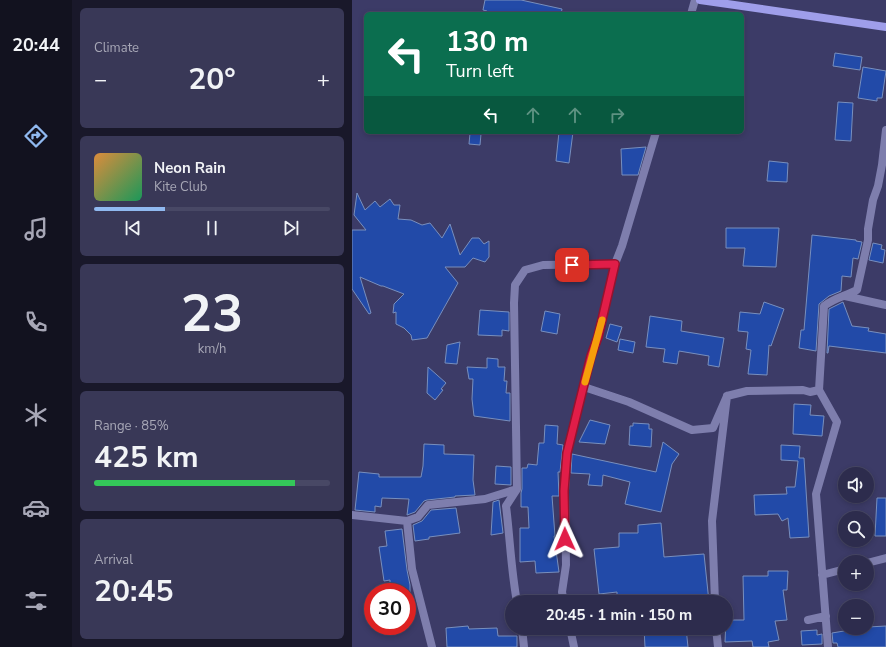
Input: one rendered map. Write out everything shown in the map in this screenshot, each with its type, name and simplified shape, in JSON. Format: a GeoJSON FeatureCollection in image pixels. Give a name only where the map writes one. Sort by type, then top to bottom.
{"type":"FeatureCollection","features":[{"type":"Feature","properties":{"kind":"main road"},"geometry":{"type":"LineString","coordinates":[[700,0],[751,3],[886,27]]}},
{"type":"Feature","properties":{"kind":"street"},"geometry":{"type":"LineString","coordinates":[[692,12],[695,0]]}},
{"type":"Feature","properties":{"kind":"street"},"geometry":{"type":"LineString","coordinates":[[828,647],[816,494],[837,422],[819,390],[824,306],[832,300],[857,290],[868,240],[868,229],[873,200],[878,186],[882,165],[886,130]]}},
{"type":"Feature","properties":{"kind":"street"},"geometry":{"type":"LineString","coordinates":[[563,595],[566,565],[564,491],[567,453],[591,356],[598,337],[615,264],[622,246],[655,134]]}},
{"type":"Feature","properties":{"kind":"street"},"geometry":{"type":"LineString","coordinates":[[516,595],[506,506],[518,489],[514,303],[515,285],[525,270],[543,265],[615,264]]}},
{"type":"Feature","properties":{"kind":"street"},"geometry":{"type":"LineString","coordinates":[[845,296],[886,305]]}},
{"type":"Feature","properties":{"kind":"street"},"geometry":{"type":"LineString","coordinates":[[584,387],[629,402],[692,430],[713,428],[727,396]]}},
{"type":"Feature","properties":{"kind":"street"},"geometry":{"type":"LineString","coordinates":[[727,396],[747,391],[803,390],[810,392],[819,390]]}},
{"type":"Feature","properties":{"kind":"street"},"geometry":{"type":"LineString","coordinates":[[715,595],[712,521],[727,396]]}},
{"type":"Feature","properties":{"kind":"street"},"geometry":{"type":"LineString","coordinates":[[352,515],[407,521],[418,517],[428,505],[485,499],[518,489]]}},
{"type":"Feature","properties":{"kind":"street"},"geometry":{"type":"LineString","coordinates":[[407,521],[412,569],[432,647]]}},
{"type":"Feature","properties":{"kind":"street"},"geometry":{"type":"LineString","coordinates":[[874,561],[886,558]]}},
{"type":"Feature","properties":{"kind":"street"},"geometry":{"type":"LineString","coordinates":[[822,575],[838,571]]}},
{"type":"Feature","properties":{"kind":"street"},"geometry":{"type":"LineString","coordinates":[[808,620],[826,616]]}},
{"type":"Feature","properties":{"kind":"street"},"geometry":{"type":"LineString","coordinates":[[523,635],[524,647]]}},
{"type":"Feature","properties":{"kind":"street"},"geometry":{"type":"LineString","coordinates":[[571,635],[574,647]]}},
{"type":"Feature","properties":{"kind":"street"},"geometry":{"type":"LineString","coordinates":[[717,635],[718,647]]}},
{"type":"Feature","properties":{"kind":"building"},"geometry":{"type":"Polygon","coordinates":[[[485,0],[521,0],[562,9],[561,12],[487,12],[483,10],[485,0]]]}},
{"type":"Feature","properties":{"kind":"building"},"geometry":{"type":"Polygon","coordinates":[[[835,53],[862,57],[860,70],[833,66],[835,53]]]}},
{"type":"Feature","properties":{"kind":"building"},"geometry":{"type":"Polygon","coordinates":[[[863,67],[886,71],[882,98],[877,98],[877,101],[858,98],[863,67]]]}},
{"type":"Feature","properties":{"kind":"building"},"geometry":{"type":"Polygon","coordinates":[[[838,102],[853,103],[851,141],[835,140],[838,102]]]}},
{"type":"Feature","properties":{"kind":"building"},"geometry":{"type":"Polygon","coordinates":[[[470,134],[481,134],[480,145],[469,144],[470,134]]]}},
{"type":"Feature","properties":{"kind":"building"},"geometry":{"type":"Polygon","coordinates":[[[559,134],[573,134],[569,163],[556,161],[559,134]]]}},
{"type":"Feature","properties":{"kind":"building"},"geometry":{"type":"Polygon","coordinates":[[[646,147],[638,175],[622,175],[621,149],[646,147]]]}},
{"type":"Feature","properties":{"kind":"building"},"geometry":{"type":"Polygon","coordinates":[[[769,161],[788,163],[787,182],[767,181],[769,161]]]}},
{"type":"Feature","properties":{"kind":"building"},"geometry":{"type":"Polygon","coordinates":[[[357,193],[365,210],[375,201],[380,207],[390,199],[394,205],[400,205],[398,219],[411,220],[422,225],[430,223],[442,238],[450,224],[460,255],[472,238],[479,238],[484,244],[489,241],[489,257],[485,262],[473,258],[465,267],[445,267],[458,283],[427,338],[412,340],[411,335],[404,328],[396,324],[396,312],[393,313],[394,304],[404,294],[360,277],[371,313],[369,314],[352,289],[352,230],[366,230],[354,215],[357,193]]]}},
{"type":"Feature","properties":{"kind":"building"},"geometry":{"type":"Polygon","coordinates":[[[726,228],[779,228],[776,267],[743,266],[745,248],[726,248],[726,228]]]}},
{"type":"Feature","properties":{"kind":"building"},"geometry":{"type":"Polygon","coordinates":[[[812,235],[862,242],[858,259],[853,258],[851,277],[842,276],[841,291],[829,296],[819,304],[816,351],[799,348],[801,330],[804,330],[812,235]]]}},
{"type":"Feature","properties":{"kind":"building"},"geometry":{"type":"Polygon","coordinates":[[[873,243],[882,245],[881,249],[885,250],[883,263],[869,260],[873,243]]]}},
{"type":"Feature","properties":{"kind":"building"},"geometry":{"type":"Polygon","coordinates":[[[764,302],[784,309],[771,346],[769,345],[767,375],[748,374],[751,350],[746,349],[748,332],[738,331],[740,312],[760,314],[764,302]]]}},
{"type":"Feature","properties":{"kind":"building"},"geometry":{"type":"Polygon","coordinates":[[[843,302],[852,326],[869,328],[868,331],[886,334],[886,353],[829,346],[827,353],[829,309],[843,302]]]}},
{"type":"Feature","properties":{"kind":"building"},"geometry":{"type":"Polygon","coordinates":[[[480,310],[509,312],[509,331],[502,330],[502,336],[478,335],[480,310]]]}},
{"type":"Feature","properties":{"kind":"building"},"geometry":{"type":"Polygon","coordinates":[[[545,311],[560,314],[557,334],[541,331],[545,311]]]}},
{"type":"Feature","properties":{"kind":"building"},"geometry":{"type":"Polygon","coordinates":[[[650,316],[682,321],[681,331],[724,338],[719,367],[708,365],[709,356],[679,351],[677,364],[663,362],[665,349],[646,347],[650,316]]]}},
{"type":"Feature","properties":{"kind":"building"},"geometry":{"type":"Polygon","coordinates":[[[610,324],[622,327],[617,342],[606,338],[610,324]]]}},
{"type":"Feature","properties":{"kind":"building"},"geometry":{"type":"Polygon","coordinates":[[[620,339],[635,342],[633,353],[618,350],[620,339]]]}},
{"type":"Feature","properties":{"kind":"building"},"geometry":{"type":"Polygon","coordinates":[[[460,342],[457,364],[445,363],[447,345],[460,342]]]}},
{"type":"Feature","properties":{"kind":"building"},"geometry":{"type":"Polygon","coordinates":[[[487,358],[498,359],[498,367],[505,367],[504,381],[507,381],[506,393],[510,393],[510,421],[474,416],[472,399],[473,379],[469,379],[467,367],[487,368],[487,358]]]}},
{"type":"Feature","properties":{"kind":"building"},"geometry":{"type":"Polygon","coordinates":[[[428,367],[446,383],[441,389],[443,390],[435,400],[427,393],[428,367]]]}},
{"type":"Feature","properties":{"kind":"building"},"geometry":{"type":"Polygon","coordinates":[[[794,404],[811,405],[810,415],[824,416],[822,436],[793,434],[794,404]]]}},
{"type":"Feature","properties":{"kind":"building"},"geometry":{"type":"Polygon","coordinates":[[[590,420],[610,425],[605,444],[579,442],[590,420]]]}},
{"type":"Feature","properties":{"kind":"building"},"geometry":{"type":"Polygon","coordinates":[[[633,423],[649,424],[649,429],[652,429],[651,447],[629,445],[630,426],[633,426],[633,423]]]}},
{"type":"Feature","properties":{"kind":"building"},"geometry":{"type":"Polygon","coordinates":[[[545,425],[558,426],[557,444],[563,445],[560,472],[558,472],[559,496],[552,496],[554,536],[559,572],[536,573],[535,561],[520,562],[520,528],[529,528],[528,507],[521,507],[522,468],[527,468],[528,464],[537,465],[539,443],[544,443],[545,425]]]}},
{"type":"Feature","properties":{"kind":"building"},"geometry":{"type":"Polygon","coordinates":[[[663,442],[679,454],[672,464],[661,512],[625,504],[630,482],[603,475],[602,486],[588,485],[590,474],[571,473],[572,454],[656,472],[663,442]]]}},
{"type":"Feature","properties":{"kind":"building"},"geometry":{"type":"Polygon","coordinates":[[[424,444],[444,445],[444,454],[474,455],[473,480],[475,495],[427,500],[424,501],[415,512],[407,515],[409,499],[382,498],[381,507],[375,506],[375,512],[355,510],[359,472],[379,474],[379,477],[421,477],[424,444]]]}},
{"type":"Feature","properties":{"kind":"building"},"geometry":{"type":"Polygon","coordinates":[[[781,445],[800,446],[799,458],[804,458],[809,537],[790,538],[788,518],[782,521],[778,514],[755,515],[754,495],[787,494],[786,487],[795,487],[798,461],[781,460],[781,445]]]}},
{"type":"Feature","properties":{"kind":"building"},"geometry":{"type":"Polygon","coordinates":[[[496,466],[511,467],[511,485],[495,484],[496,466]]]}},
{"type":"Feature","properties":{"kind":"building"},"geometry":{"type":"Polygon","coordinates":[[[877,498],[886,498],[886,536],[875,536],[877,498]]]}},
{"type":"Feature","properties":{"kind":"building"},"geometry":{"type":"Polygon","coordinates":[[[499,500],[503,533],[491,535],[493,502],[499,500]]]}},
{"type":"Feature","properties":{"kind":"building"},"geometry":{"type":"Polygon","coordinates":[[[456,508],[460,533],[429,537],[429,539],[415,541],[413,525],[422,521],[431,510],[456,508]]]}},
{"type":"Feature","properties":{"kind":"building"},"geometry":{"type":"Polygon","coordinates":[[[661,523],[664,557],[704,554],[708,595],[617,595],[617,592],[599,594],[594,549],[619,547],[619,533],[638,533],[638,525],[661,523]]]}},
{"type":"Feature","properties":{"kind":"building"},"geometry":{"type":"Polygon","coordinates":[[[402,529],[410,583],[390,583],[390,580],[384,581],[379,547],[387,546],[385,531],[402,529]]]}},
{"type":"Feature","properties":{"kind":"building"},"geometry":{"type":"Polygon","coordinates":[[[768,571],[788,571],[787,590],[783,590],[787,620],[775,621],[779,640],[768,642],[769,647],[753,647],[752,641],[725,642],[725,635],[733,635],[733,620],[744,620],[743,576],[768,576],[768,571]]]}},
{"type":"Feature","properties":{"kind":"building"},"geometry":{"type":"Polygon","coordinates":[[[468,626],[469,629],[497,628],[498,636],[517,636],[517,647],[447,647],[446,628],[468,626]]]}},
{"type":"Feature","properties":{"kind":"building"},"geometry":{"type":"Polygon","coordinates":[[[886,626],[886,647],[838,647],[837,643],[833,643],[832,633],[838,632],[838,635],[874,635],[874,627],[886,626]]]}},
{"type":"Feature","properties":{"kind":"building"},"geometry":{"type":"Polygon","coordinates":[[[817,630],[817,635],[822,634],[822,644],[802,645],[801,631],[817,630]]]}},
{"type":"Feature","properties":{"kind":"building"},"geometry":{"type":"Polygon","coordinates":[[[644,635],[687,635],[688,647],[645,647],[644,635]]]}},
{"type":"Feature","properties":{"kind":"slow traffic"},"geometry":{"type":"LineString","coordinates":[[585,382],[602,320]]}},
{"type":"Feature","properties":{"kind":"route"},"geometry":{"type":"LineString","coordinates":[[565,539],[564,491],[567,453],[591,356],[598,337],[615,264],[572,265]]}}]}
